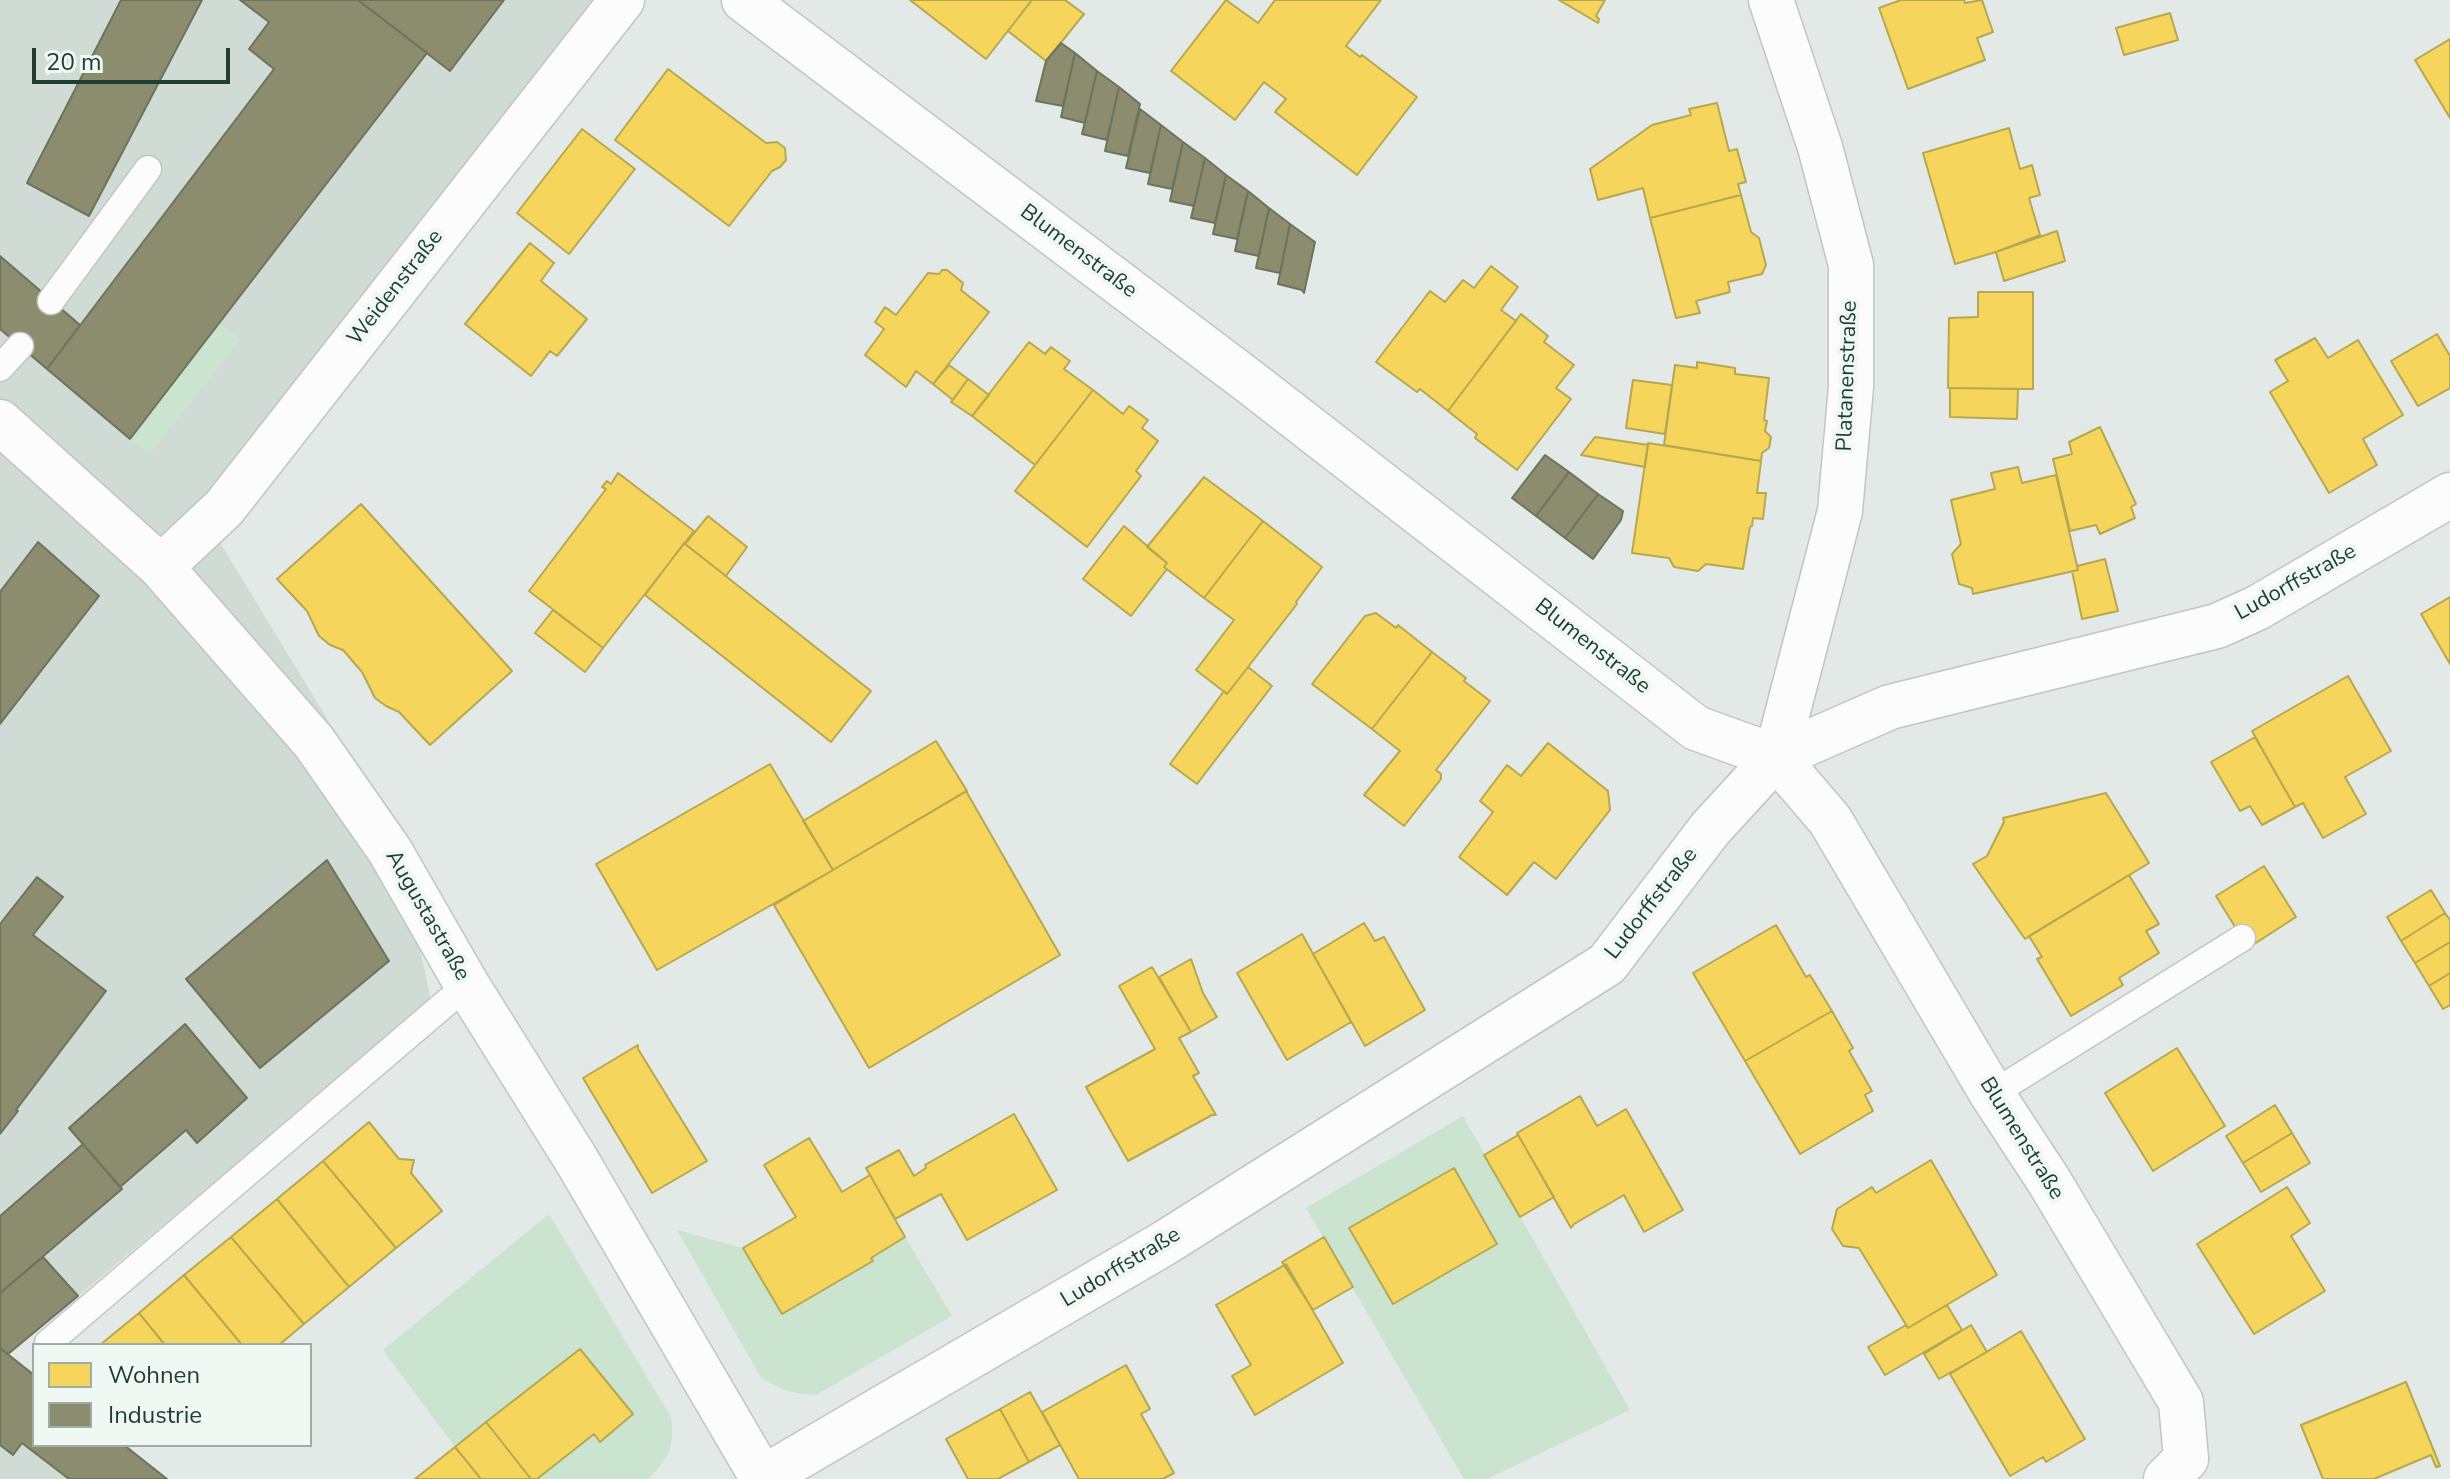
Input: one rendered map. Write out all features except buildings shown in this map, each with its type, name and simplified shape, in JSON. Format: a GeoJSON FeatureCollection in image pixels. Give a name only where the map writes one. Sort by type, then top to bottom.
{"type":"FeatureCollection","features":[{"type":"Feature","properties":{"kind":"street","name":"Weidenstraße"},"geometry":{"type":"LineString","coordinates":[[161,567],[224,508],[622,0]]}},
{"type":"Feature","properties":{"kind":"street","name":"Blumenstraße"},"geometry":{"type":"LineString","coordinates":[[744,0],[1250,382],[1696,728],[1776,757],[1830,820],[1992,1094],[2049,1181],[2181,1402],[2186,1459],[2166,1479]]}},
{"type":"Feature","properties":{"kind":"street","name":"Platanenstraße"},"geometry":{"type":"LineString","coordinates":[[1771,0],[1820,147],[1851,265],[1851,387],[1840,511],[1776,757]]}},
{"type":"Feature","properties":{"kind":"street","name":"Augustastraße"},"geometry":{"type":"LineString","coordinates":[[0,422],[161,567],[314,742],[390,851],[467,985],[577,1161],[762,1479]]}},
{"type":"Feature","properties":{"kind":"street","name":"Ludorffstraße"},"geometry":{"type":"LineString","coordinates":[[762,1479],[1163,1244],[1607,964],[1710,829],[1776,757],[1890,707],[2217,626],[2257,608],[2450,495]]}},
{"type":"Feature","properties":{"kind":"lane"},"geometry":{"type":"LineString","coordinates":[[51,301],[148,169]]}},
{"type":"Feature","properties":{"kind":"lane"},"geometry":{"type":"LineString","coordinates":[[0,368],[20,346]]}},
{"type":"Feature","properties":{"kind":"lane"},"geometry":{"type":"LineString","coordinates":[[1992,1094],[2242,938]]}},
{"type":"Feature","properties":{"kind":"lane"},"geometry":{"type":"LineString","coordinates":[[48,1343],[467,985]]}},
{"type":"Feature","properties":{"kind":"shaded area"},"geometry":{"type":"Polygon","coordinates":[[[0,0],[624,0],[208,523],[396,832],[431,1001],[9,1354],[32,1372],[32,1447],[128,1447],[168,1479],[0,1479],[0,0]]]}},
{"type":"Feature","properties":{"kind":"green space"},"geometry":{"type":"Polygon","coordinates":[[[219,323],[241,339],[150,454],[130,439],[219,323]]]}},
{"type":"Feature","properties":{"kind":"green space"},"geometry":{"type":"Polygon","coordinates":[[[1463,1116],[1630,1410],[1487,1479],[1464,1479],[1306,1208],[1463,1116]]]}},
{"type":"Feature","properties":{"kind":"green space"},"geometry":{"type":"Polygon","coordinates":[[[549,1214],[671,1417],[669,1451],[649,1479],[531,1479],[455,1447],[383,1350],[549,1214]]]}},
{"type":"Feature","properties":{"kind":"green space"},"geometry":{"type":"Polygon","coordinates":[[[677,1230],[743,1248],[872,1260],[905,1237],[952,1316],[816,1395],[787,1390],[760,1376],[677,1230]]]}}]}
